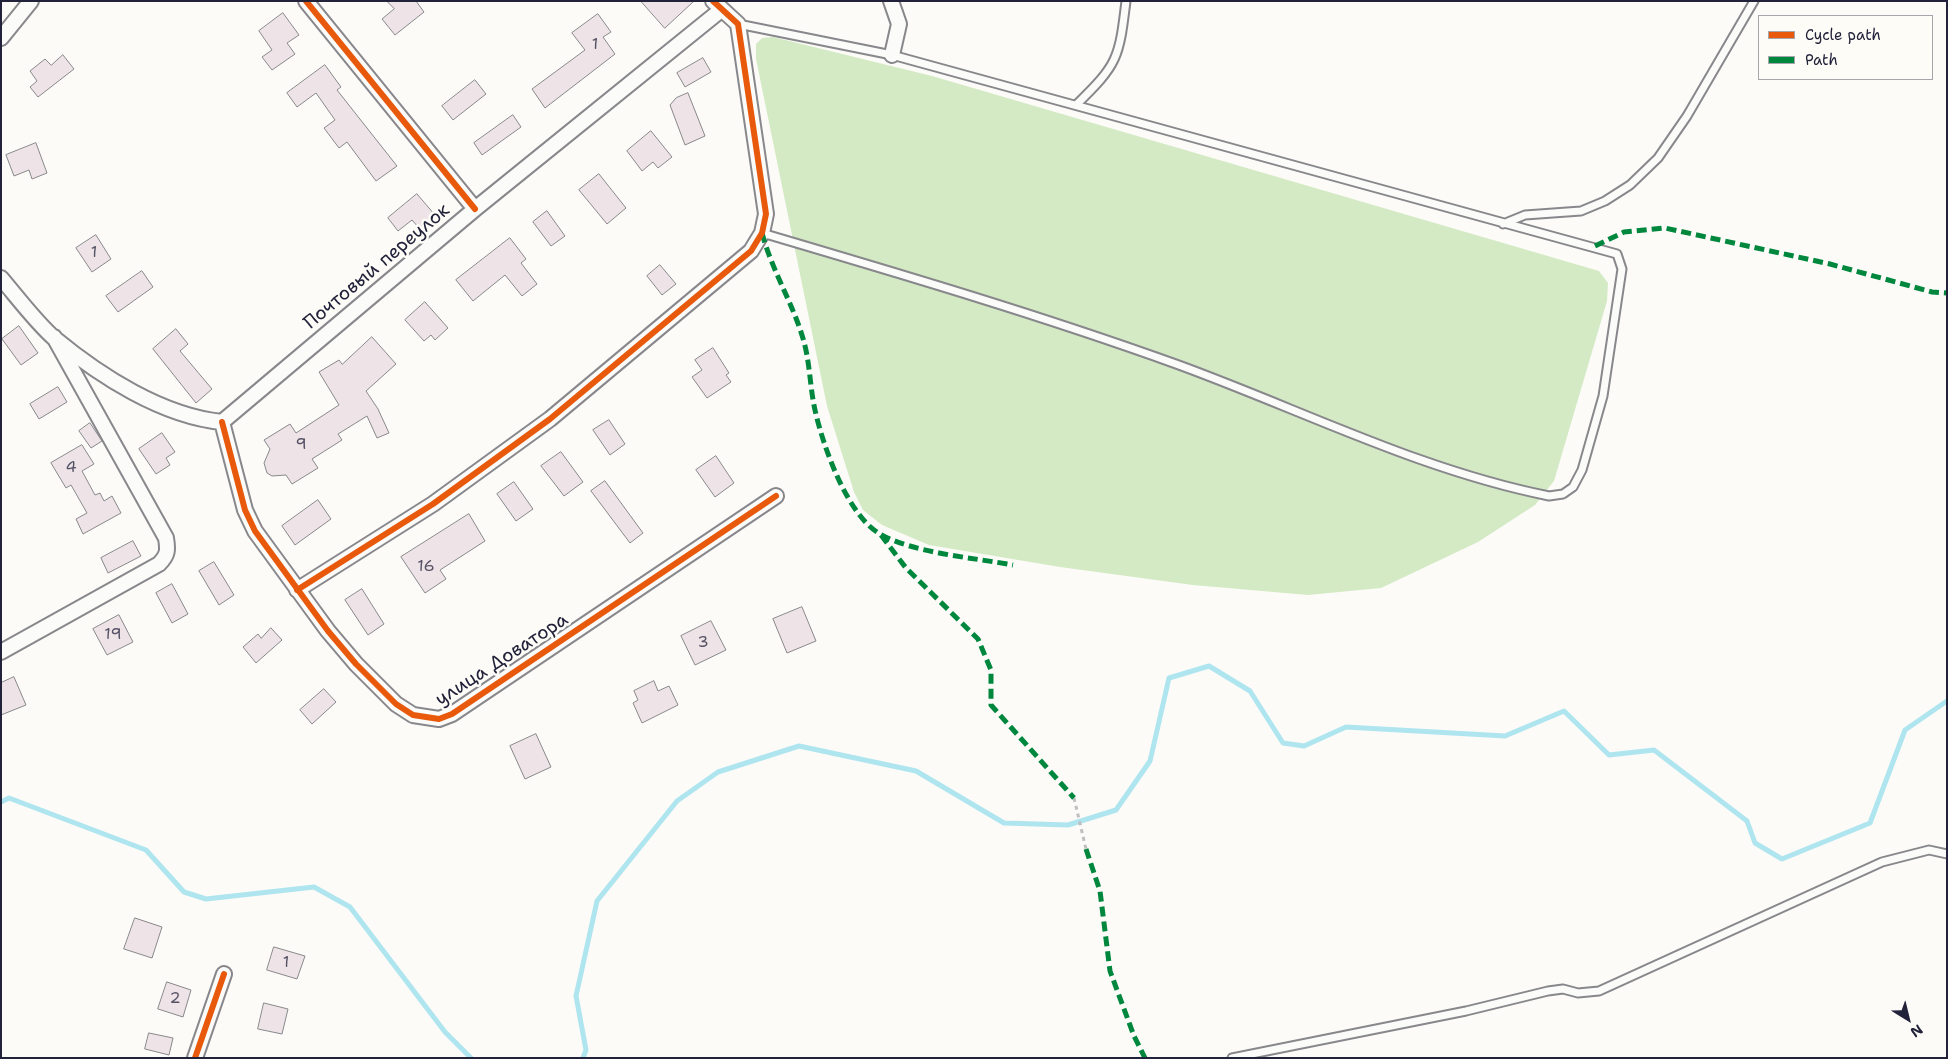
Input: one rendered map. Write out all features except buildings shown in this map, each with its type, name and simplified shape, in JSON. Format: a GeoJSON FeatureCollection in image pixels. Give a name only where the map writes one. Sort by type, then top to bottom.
{"type":"FeatureCollection","features":[{"type":"Feature","properties":{"kind":"street"},"geometry":{"type":"LineString","coordinates":[[1,38],[31,1]]}},
{"type":"Feature","properties":{"kind":"street"},"geometry":{"type":"LineString","coordinates":[[306,1],[476,208]]}},
{"type":"Feature","properties":{"kind":"street"},"geometry":{"type":"LineString","coordinates":[[891,1],[899,24],[892,55]]}},
{"type":"Feature","properties":{"kind":"street"},"geometry":{"type":"LineString","coordinates":[[297,590],[433,504],[550,419],[752,251],[762,233],[766,214],[738,24],[717,6]]}},
{"type":"Feature","properties":{"kind":"street","name":"Почтовый переулок"},"geometry":{"type":"LineString","coordinates":[[222,422],[717,6]]}},
{"type":"Feature","properties":{"kind":"street"},"geometry":{"type":"LineString","coordinates":[[1,278],[54,337],[119,385],[163,407],[196,420],[222,422]]}},
{"type":"Feature","properties":{"kind":"street"},"geometry":{"type":"LineString","coordinates":[[1,652],[159,564],[166,557],[168,549],[166,538],[54,337]]}},
{"type":"Feature","properties":{"kind":"street","name":"улица Доватора"},"geometry":{"type":"LineString","coordinates":[[222,422],[245,510],[255,531],[297,590],[356,664],[396,704],[413,715],[439,719],[452,714],[776,496]]}},
{"type":"Feature","properties":{"kind":"street"},"geometry":{"type":"LineString","coordinates":[[195,1058],[224,974]]}},
{"type":"Feature","properties":{"kind":"lane"},"geometry":{"type":"LineString","coordinates":[[1076,105],[1111,68],[1120,50],[1126,1]]}},
{"type":"Feature","properties":{"kind":"lane"},"geometry":{"type":"LineString","coordinates":[[1503,224],[1525,215],[1581,211],[1605,201],[1630,185],[1658,158],[1687,116],[1754,1]]}},
{"type":"Feature","properties":{"kind":"lane"},"geometry":{"type":"LineString","coordinates":[[738,24],[892,55],[1503,224],[1594,246],[1617,254],[1622,269],[1603,396],[1582,470],[1573,487],[1563,494],[1549,496],[1536,494],[1443,466],[1359,438],[1177,365],[958,290],[762,233]]}},
{"type":"Feature","properties":{"kind":"lane"},"geometry":{"type":"LineString","coordinates":[[1232,1058],[1466,1011],[1548,990],[1563,989],[1578,993],[1599,991],[1882,862],[1929,850],[1947,854]]}},
{"type":"Feature","properties":{"kind":"path"},"geometry":{"type":"LineString","coordinates":[[1074,798],[1086,849]]}},
{"type":"Feature","properties":{"kind":"green space"},"geometry":{"type":"Polygon","coordinates":[[[773,37],[932,76],[1599,271],[1608,283],[1607,301],[1554,481],[1535,505],[1478,542],[1381,588],[1308,595],[1193,585],[1060,567],[929,545],[882,525],[863,510],[854,492],[827,406],[756,59],[756,44],[762,38],[773,37]]]}},
{"type":"Feature","properties":{"kind":"waterway"},"geometry":{"type":"LineString","coordinates":[[583,1058],[586,1050],[576,996],[597,901],[677,801],[718,772],[799,746],[916,771],[1004,823],[1068,825],[1116,810],[1150,761],[1169,678],[1209,666],[1250,691],[1283,743],[1304,746],[1346,727],[1505,736],[1564,711],[1609,755],[1654,750],[1747,821],[1755,843],[1782,859],[1870,823],[1905,730],[1947,701]]}},
{"type":"Feature","properties":{"kind":"waterway"},"geometry":{"type":"LineString","coordinates":[[1,802],[9,798],[146,850],[184,892],[206,899],[314,887],[350,907],[445,1032],[471,1058]]}},
{"type":"Feature","properties":{"kind":"marked path"},"geometry":{"type":"LineString","coordinates":[[1595,246],[1624,232],[1665,228],[1830,264],[1932,292],[1947,293]]}},
{"type":"Feature","properties":{"kind":"marked path"},"geometry":{"type":"LineString","coordinates":[[762,233],[771,261],[800,328],[808,359],[813,402],[830,460],[847,496],[857,512],[868,525],[880,534],[909,546],[1013,565]]}},
{"type":"Feature","properties":{"kind":"marked path"},"geometry":{"type":"LineString","coordinates":[[881,535],[906,568],[978,639],[991,670],[991,705],[1074,798]]}},
{"type":"Feature","properties":{"kind":"marked path"},"geometry":{"type":"LineString","coordinates":[[1086,849],[1100,891],[1110,971],[1134,1036],[1145,1058]]}},
{"type":"Feature","properties":{"kind":"cycle path"},"geometry":{"type":"LineString","coordinates":[[306,1],[475,209]]}},
{"type":"Feature","properties":{"kind":"cycle path"},"geometry":{"type":"LineString","coordinates":[[297,590],[433,504],[550,419],[751,251],[762,233],[766,214],[738,24],[713,1]]}},
{"type":"Feature","properties":{"kind":"cycle path"},"geometry":{"type":"LineString","coordinates":[[222,422],[245,510],[255,531],[328,631],[356,664],[396,704],[413,715],[439,719],[452,714],[776,496]]}},
{"type":"Feature","properties":{"kind":"cycle path"},"geometry":{"type":"LineString","coordinates":[[195,1058],[224,974]]}}]}
